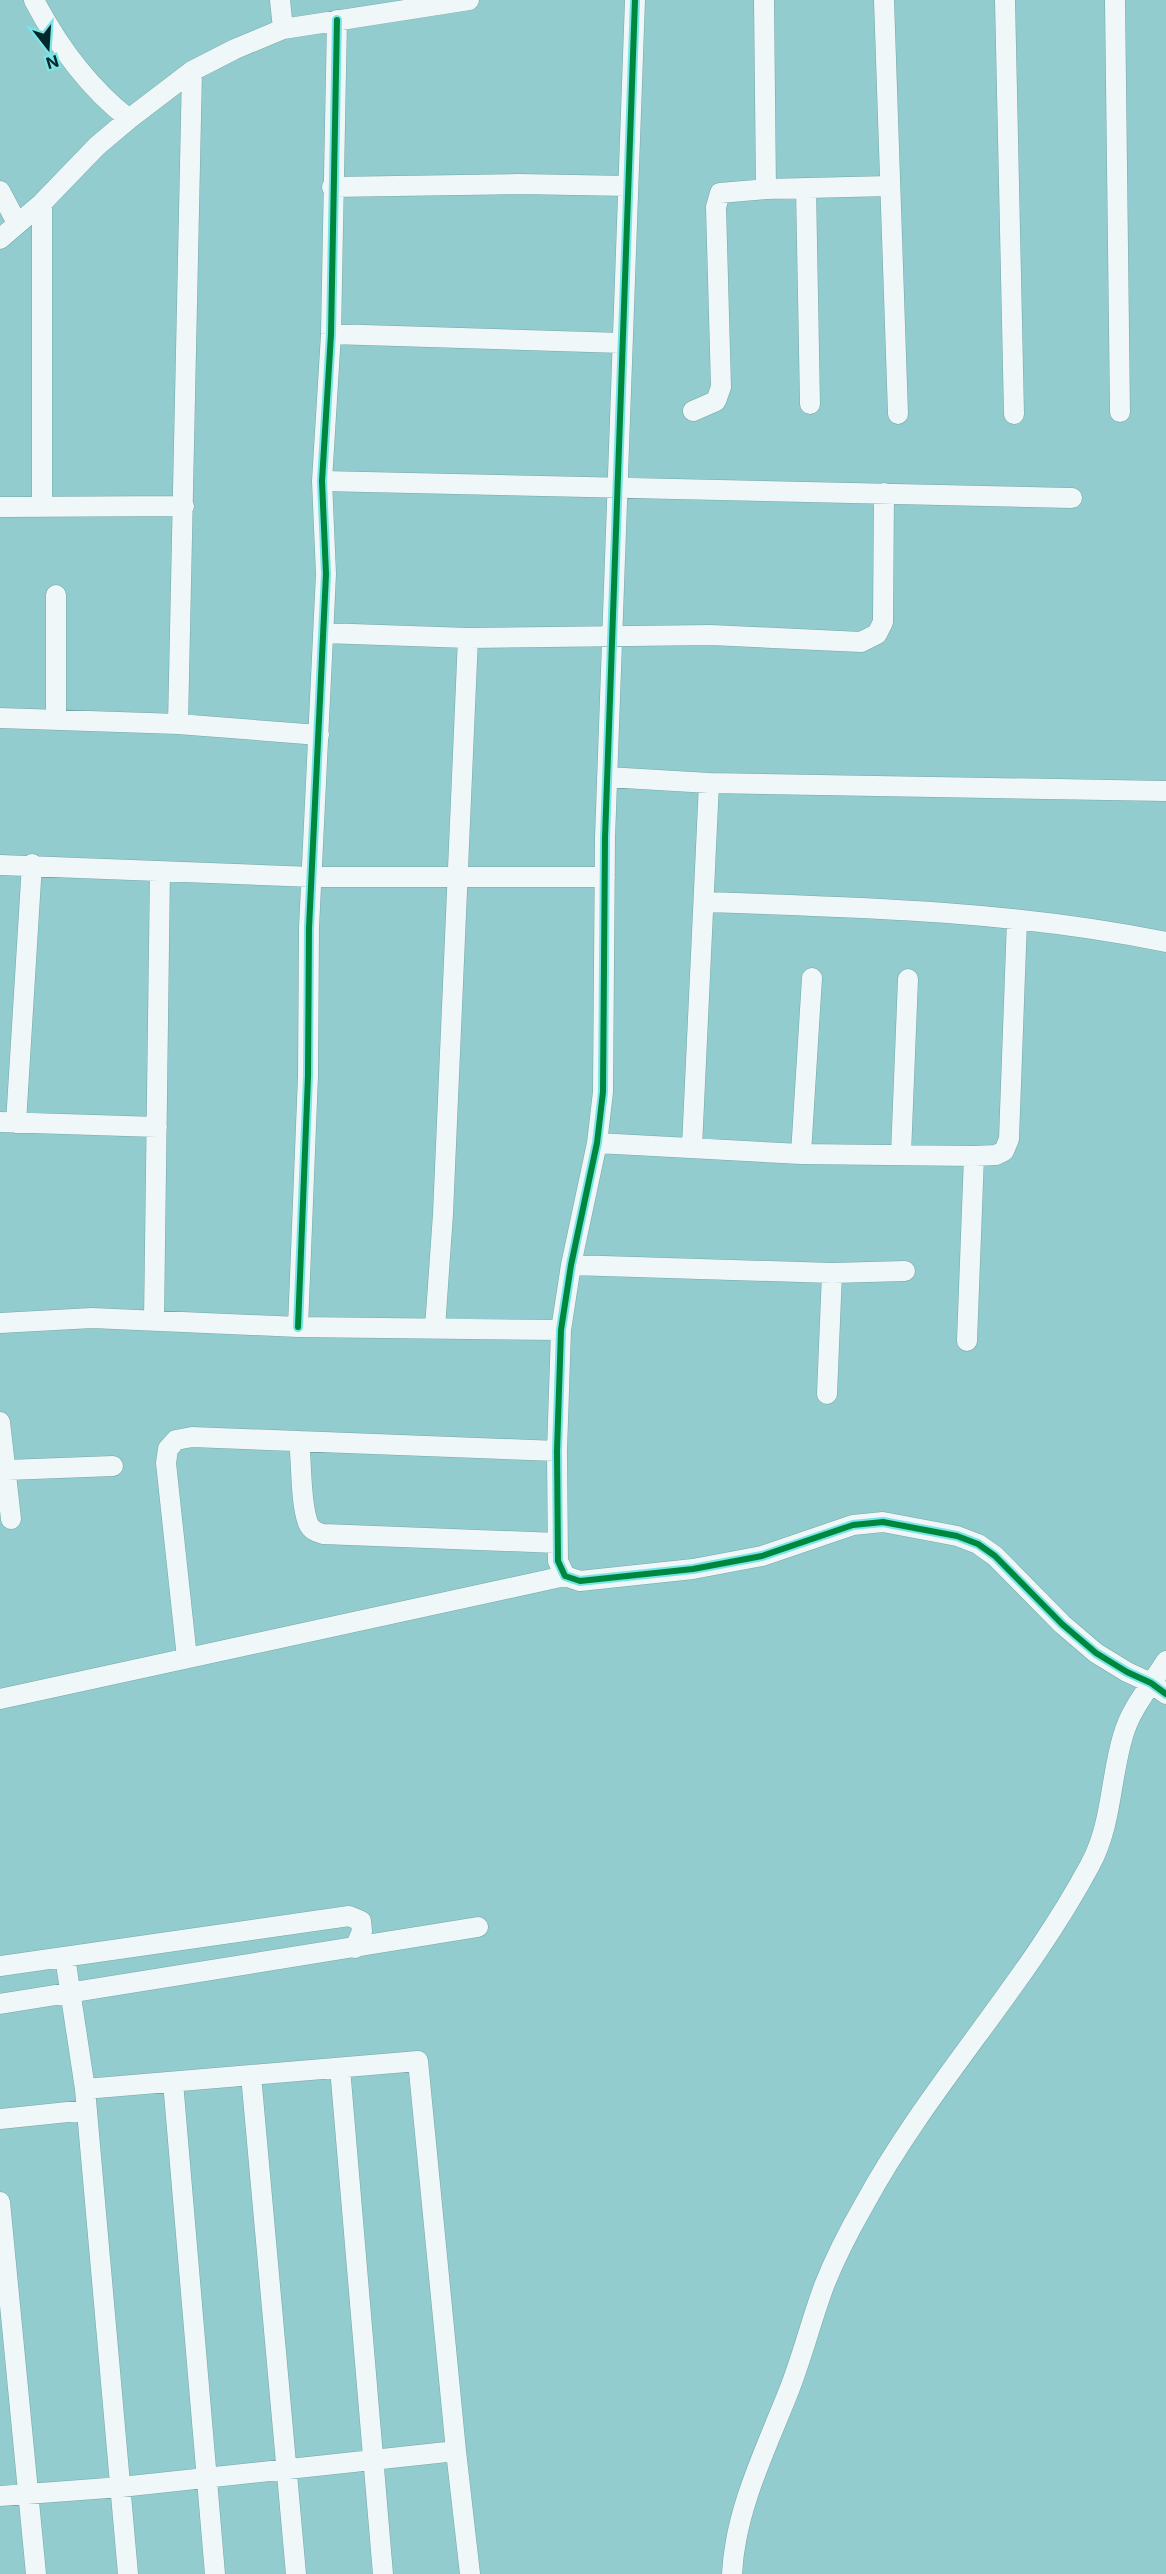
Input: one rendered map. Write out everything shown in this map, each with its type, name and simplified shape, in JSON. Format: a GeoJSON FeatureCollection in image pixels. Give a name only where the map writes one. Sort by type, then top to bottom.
{"type":"FeatureCollection","features":[{"type":"Feature","properties":{"kind":"street"},"geometry":{"type":"LineString","coordinates":[[34,0],[73,63],[104,99],[129,119]]}},
{"type":"Feature","properties":{"kind":"street"},"geometry":{"type":"LineString","coordinates":[[280,0],[283,29]]}},
{"type":"Feature","properties":{"kind":"street"},"geometry":{"type":"LineString","coordinates":[[0,239],[42,203],[97,146],[129,119],[192,71],[235,49],[283,29],[419,4],[469,0]]}},
{"type":"Feature","properties":{"kind":"street"},"geometry":{"type":"LineString","coordinates":[[565,1576],[558,1561],[557,1543],[561,1330],[571,1266],[597,1143],[605,1023],[605,877],[635,0]]}},
{"type":"Feature","properties":{"kind":"street"},"geometry":{"type":"LineString","coordinates":[[764,0],[766,189]]}},
{"type":"Feature","properties":{"kind":"street"},"geometry":{"type":"LineString","coordinates":[[884,0],[898,414]]}},
{"type":"Feature","properties":{"kind":"street"},"geometry":{"type":"LineString","coordinates":[[1005,0],[1014,414]]}},
{"type":"Feature","properties":{"kind":"street"},"geometry":{"type":"LineString","coordinates":[[1115,0],[1120,412]]}},
{"type":"Feature","properties":{"kind":"street"},"geometry":{"type":"LineString","coordinates":[[298,1327],[308,1076],[312,877],[326,574],[322,481],[331,334],[332,187],[337,20]]}},
{"type":"Feature","properties":{"kind":"street"},"geometry":{"type":"LineString","coordinates":[[178,724],[192,71]]}},
{"type":"Feature","properties":{"kind":"street"},"geometry":{"type":"LineString","coordinates":[[332,187],[519,184],[628,186]]}},
{"type":"Feature","properties":{"kind":"street"},"geometry":{"type":"LineString","coordinates":[[693,411],[716,401],[721,387],[716,199],[720,193],[766,189],[890,186]]}},
{"type":"Feature","properties":{"kind":"street"},"geometry":{"type":"LineString","coordinates":[[806,188],[810,404]]}},
{"type":"Feature","properties":{"kind":"street"},"geometry":{"type":"LineString","coordinates":[[0,191],[17,223]]}},
{"type":"Feature","properties":{"kind":"street"},"geometry":{"type":"LineString","coordinates":[[42,203],[42,507]]}},
{"type":"Feature","properties":{"kind":"street"},"geometry":{"type":"LineString","coordinates":[[331,334],[622,343]]}},
{"type":"Feature","properties":{"kind":"street"},"geometry":{"type":"LineString","coordinates":[[322,481],[1072,498]]}},
{"type":"Feature","properties":{"kind":"street"},"geometry":{"type":"LineString","coordinates":[[323,633],[468,638],[711,634],[861,642],[877,634],[884,622],[884,493]]}},
{"type":"Feature","properties":{"kind":"street"},"geometry":{"type":"LineString","coordinates":[[0,507],[184,506]]}},
{"type":"Feature","properties":{"kind":"street"},"geometry":{"type":"LineString","coordinates":[[56,595],[56,720]]}},
{"type":"Feature","properties":{"kind":"street"},"geometry":{"type":"LineString","coordinates":[[435,1328],[443,1214],[468,638]]}},
{"type":"Feature","properties":{"kind":"street"},"geometry":{"type":"LineString","coordinates":[[0,718],[178,724],[319,735]]}},
{"type":"Feature","properties":{"kind":"street"},"geometry":{"type":"LineString","coordinates":[[608,777],[710,783],[1166,792]]}},
{"type":"Feature","properties":{"kind":"street"},"geometry":{"type":"LineString","coordinates":[[692,1147],[710,783]]}},
{"type":"Feature","properties":{"kind":"street"},"geometry":{"type":"LineString","coordinates":[[0,865],[32,864],[312,877],[457,875],[605,877]]}},
{"type":"Feature","properties":{"kind":"street"},"geometry":{"type":"LineString","coordinates":[[32,864],[8,1122],[158,1127]]}},
{"type":"Feature","properties":{"kind":"street"},"geometry":{"type":"LineString","coordinates":[[154,1321],[160,871]]}},
{"type":"Feature","properties":{"kind":"street"},"geometry":{"type":"LineString","coordinates":[[705,902],[909,909],[1101,929],[1166,942]]}},
{"type":"Feature","properties":{"kind":"street"},"geometry":{"type":"LineString","coordinates":[[597,1143],[801,1154],[974,1156],[996,1155],[1004,1151],[1009,1139],[1017,920]]}},
{"type":"Feature","properties":{"kind":"street"},"geometry":{"type":"LineString","coordinates":[[801,1154],[812,978]]}},
{"type":"Feature","properties":{"kind":"street"},"geometry":{"type":"LineString","coordinates":[[901,1154],[908,979]]}},
{"type":"Feature","properties":{"kind":"street"},"geometry":{"type":"LineString","coordinates":[[967,1341],[974,1156]]}},
{"type":"Feature","properties":{"kind":"street"},"geometry":{"type":"LineString","coordinates":[[571,1266],[832,1273],[905,1271]]}},
{"type":"Feature","properties":{"kind":"street"},"geometry":{"type":"LineString","coordinates":[[827,1394],[832,1273]]}},
{"type":"Feature","properties":{"kind":"street"},"geometry":{"type":"LineString","coordinates":[[0,1323],[92,1318],[298,1327],[561,1330]]}},
{"type":"Feature","properties":{"kind":"street"},"geometry":{"type":"LineString","coordinates":[[0,1422],[11,1519]]}},
{"type":"Feature","properties":{"kind":"street"},"geometry":{"type":"LineString","coordinates":[[187,1658],[166,1463],[168,1449],[176,1440],[192,1437],[557,1451]]}},
{"type":"Feature","properties":{"kind":"street"},"geometry":{"type":"LineString","coordinates":[[299,1441],[306,1512],[309,1524],[314,1531],[323,1534],[557,1543]]}},
{"type":"Feature","properties":{"kind":"street"},"geometry":{"type":"LineString","coordinates":[[7,1470],[113,1466]]}},
{"type":"Feature","properties":{"kind":"street"},"geometry":{"type":"LineString","coordinates":[[0,1699],[565,1576],[580,1581],[693,1569],[762,1556],[853,1525],[883,1522],[957,1536],[978,1544],[995,1556],[1062,1624],[1096,1653],[1159,1689]]}},
{"type":"Feature","properties":{"kind":"street"},"geometry":{"type":"LineString","coordinates":[[732,2574],[733,2554],[746,2501],[791,2386],[825,2284],[865,2203],[917,2118],[994,2014],[1091,1864],[1104,1832],[1122,1737],[1135,1706],[1159,1689],[1166,1661]]}},
{"type":"Feature","properties":{"kind":"street"},"geometry":{"type":"LineString","coordinates":[[0,1966],[349,1916],[361,1921],[362,1931],[355,1948]]}},
{"type":"Feature","properties":{"kind":"street"},"geometry":{"type":"LineString","coordinates":[[0,2004],[478,1927]]}},
{"type":"Feature","properties":{"kind":"street"},"geometry":{"type":"LineString","coordinates":[[65,1957],[85,2089],[128,2574]]}},
{"type":"Feature","properties":{"kind":"street"},"geometry":{"type":"LineString","coordinates":[[85,2089],[418,2061],[470,2574]]}},
{"type":"Feature","properties":{"kind":"street"},"geometry":{"type":"LineString","coordinates":[[340,2068],[383,2574]]}},
{"type":"Feature","properties":{"kind":"street"},"geometry":{"type":"LineString","coordinates":[[250,2075],[296,2574]]}},
{"type":"Feature","properties":{"kind":"street"},"geometry":{"type":"LineString","coordinates":[[172,2082],[215,2574]]}},
{"type":"Feature","properties":{"kind":"street"},"geometry":{"type":"LineString","coordinates":[[0,2119],[87,2110]]}},
{"type":"Feature","properties":{"kind":"street"},"geometry":{"type":"LineString","coordinates":[[0,2202],[36,2574]]}},
{"type":"Feature","properties":{"kind":"street"},"geometry":{"type":"LineString","coordinates":[[0,2496],[121,2487],[456,2451]]}},
{"type":"Feature","properties":{"kind":"cycle path"},"geometry":{"type":"LineString","coordinates":[[635,0],[605,838],[603,1092],[597,1143],[571,1265],[561,1330],[557,1451],[558,1561],[565,1576],[580,1581],[693,1569],[762,1556],[853,1525],[883,1522],[957,1536],[978,1544],[995,1556],[1062,1624],[1096,1653],[1127,1672],[1151,1683],[1166,1694]]}},
{"type":"Feature","properties":{"kind":"cycle path"},"geometry":{"type":"LineString","coordinates":[[298,1327],[308,1076],[309,928],[326,574],[322,481],[331,334],[337,20]]}}]}
